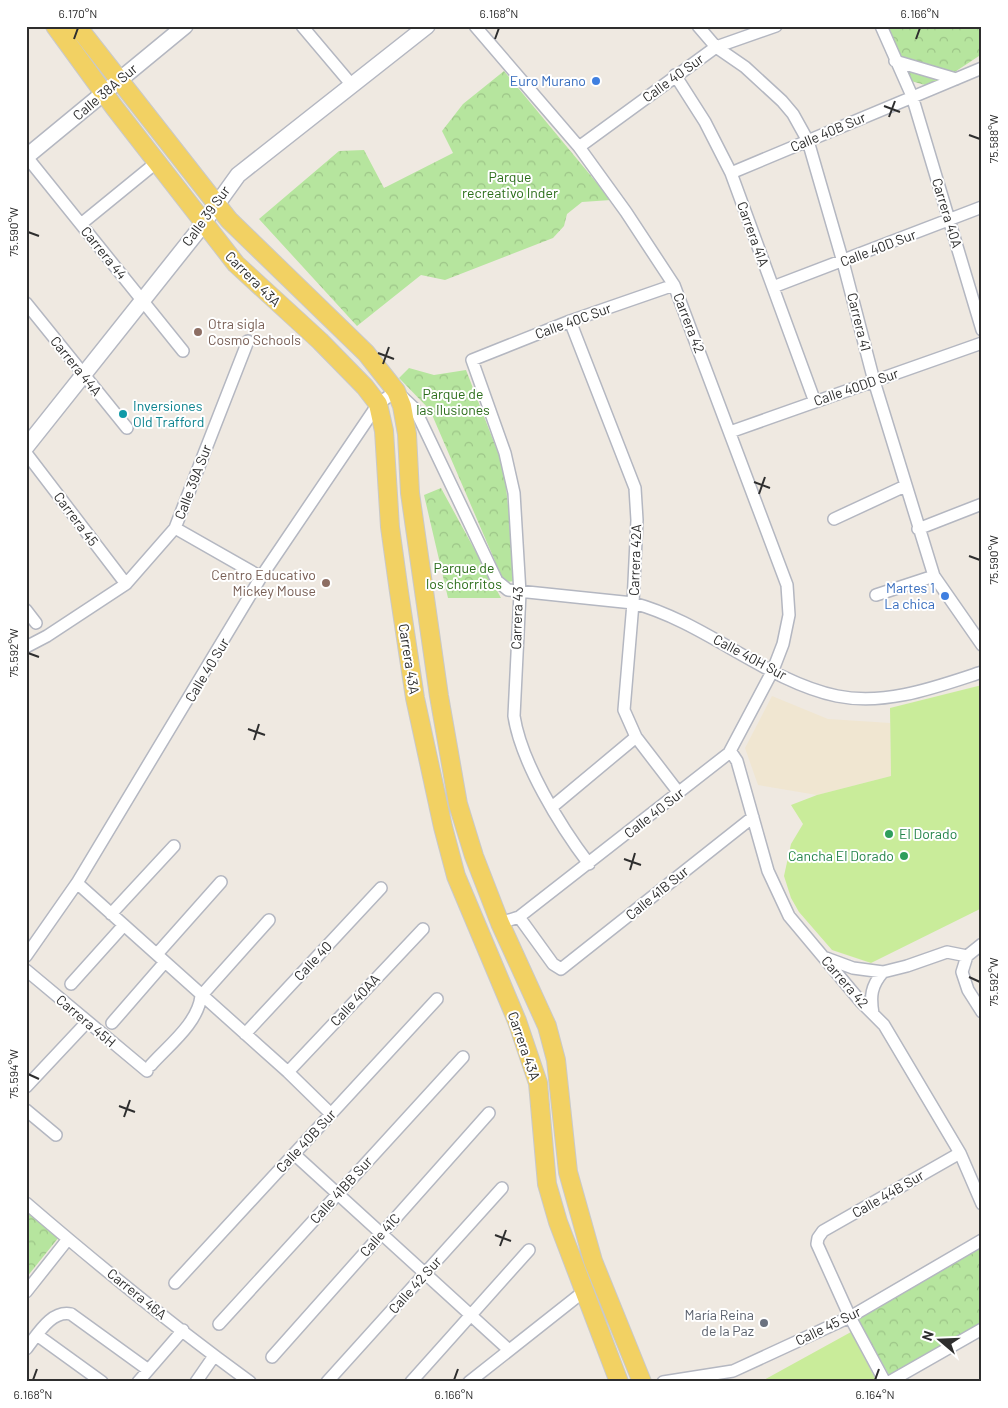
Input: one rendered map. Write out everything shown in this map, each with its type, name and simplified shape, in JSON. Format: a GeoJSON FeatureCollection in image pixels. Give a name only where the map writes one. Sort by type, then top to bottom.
{"type":"FeatureCollection","features":[{"type":"Feature","properties":{"kind":"main road","name":"Carrera 43A"},"geometry":{"type":"LineString","coordinates":[[55,26],[104,93],[236,264],[320,341],[366,387],[378,404],[384,431],[390,527],[398,592],[415,698],[442,827],[456,876],[517,1021],[538,1083],[547,1184],[558,1222],[583,1292],[619,1382]]}},
{"type":"Feature","properties":{"kind":"main road","name":"Carrera 43A"},"geometry":{"type":"LineString","coordinates":[[77,26],[236,227],[366,353],[396,391],[402,406],[410,493],[458,804],[474,856],[500,923],[547,1026],[556,1060],[568,1172],[572,1188],[594,1261],[642,1382]]}},
{"type":"Feature","properties":{"kind":"street","name":"Calle 38A Sur"},"geometry":{"type":"LineString","coordinates":[[27,157],[185,26]]}},
{"type":"Feature","properties":{"kind":"street"},"geometry":{"type":"LineString","coordinates":[[302,26],[350,84]]}},
{"type":"Feature","properties":{"kind":"street","name":"Calle 39 Sur"},"geometry":{"type":"LineString","coordinates":[[26,447],[203,223],[238,175],[350,84],[427,26]]}},
{"type":"Feature","properties":{"kind":"street","name":"Carrera 42"},"geometry":{"type":"LineString","coordinates":[[475,26],[579,147],[626,212],[674,285],[787,585],[789,615],[773,670]]}},
{"type":"Feature","properties":{"kind":"street","name":"Carrera 41"},"geometry":{"type":"LineString","coordinates":[[698,26],[716,47],[745,67],[771,90],[793,114],[808,141],[843,262],[874,382],[934,576],[982,645]]}},
{"type":"Feature","properties":{"kind":"street","name":"Calle 40 Sur"},"geometry":{"type":"LineString","coordinates":[[579,147],[675,75],[716,47],[776,26]]}},
{"type":"Feature","properties":{"kind":"street","name":"Carrera 40A"},"geometry":{"type":"LineString","coordinates":[[881,26],[912,96],[982,330]]}},
{"type":"Feature","properties":{"kind":"street"},"geometry":{"type":"LineString","coordinates":[[896,61],[956,79]]}},
{"type":"Feature","properties":{"kind":"street","name":"Calle 40B Sur"},"geometry":{"type":"LineString","coordinates":[[731,173],[912,96],[981,69]]}},
{"type":"Feature","properties":{"kind":"street","name":"Carrera 41A"},"geometry":{"type":"LineString","coordinates":[[675,75],[704,122],[731,173],[815,402]]}},
{"type":"Feature","properties":{"kind":"street","name":"Carrera 44"},"geometry":{"type":"LineString","coordinates":[[27,157],[183,350]]}},
{"type":"Feature","properties":{"kind":"street"},"geometry":{"type":"LineString","coordinates":[[81,224],[157,162]]}},
{"type":"Feature","properties":{"kind":"street","name":"Calle 40D Sur"},"geometry":{"type":"LineString","coordinates":[[773,287],[843,262],[982,207]]}},
{"type":"Feature","properties":{"kind":"street","name":"Calle 40C Sur"},"geometry":{"type":"LineString","coordinates":[[472,360],[570,322],[674,285]]}},
{"type":"Feature","properties":{"kind":"street","name":"Carrera 44A"},"geometry":{"type":"LineString","coordinates":[[26,303],[127,428]]}},
{"type":"Feature","properties":{"kind":"street","name":"Carrera 42A"},"geometry":{"type":"LineString","coordinates":[[570,322],[635,488],[637,520],[634,603],[624,710],[636,737],[679,793]]}},
{"type":"Feature","properties":{"kind":"street","name":"Calle 39A Sur"},"geometry":{"type":"LineString","coordinates":[[26,647],[48,636],[126,584],[175,528],[248,340]]}},
{"type":"Feature","properties":{"kind":"street","name":"Calle 40DD Sur"},"geometry":{"type":"LineString","coordinates":[[730,432],[982,342]]}},
{"type":"Feature","properties":{"kind":"street","name":"Carrera 43"},"geometry":{"type":"LineString","coordinates":[[472,360],[511,473],[520,593],[514,716],[517,735],[523,752],[552,807],[589,864]]}},
{"type":"Feature","properties":{"kind":"street","name":"Calle 40 Sur"},"geometry":{"type":"LineString","coordinates":[[26,956],[77,883],[260,577],[378,404],[396,391]]}},
{"type":"Feature","properties":{"kind":"street","name":"Carrera 43A"},"geometry":{"type":"LineString","coordinates":[[396,391],[415,409],[497,581],[508,590],[520,593]]}},
{"type":"Feature","properties":{"kind":"street","name":"Carrera 45"},"geometry":{"type":"LineString","coordinates":[[26,454],[126,584]]}},
{"type":"Feature","properties":{"kind":"street"},"geometry":{"type":"LineString","coordinates":[[834,518],[905,486]]}},
{"type":"Feature","properties":{"kind":"street"},"geometry":{"type":"LineString","coordinates":[[918,529],[982,504]]}},
{"type":"Feature","properties":{"kind":"street"},"geometry":{"type":"LineString","coordinates":[[175,528],[260,577]]}},
{"type":"Feature","properties":{"kind":"street"},"geometry":{"type":"LineString","coordinates":[[876,595],[934,576]]}},
{"type":"Feature","properties":{"kind":"street","name":"Calle 40H Sur"},"geometry":{"type":"LineString","coordinates":[[520,593],[634,603],[670,615],[803,685],[837,696],[866,698],[916,693],[982,672]]}},
{"type":"Feature","properties":{"kind":"street"},"geometry":{"type":"LineString","coordinates":[[26,610],[36,622]]}},
{"type":"Feature","properties":{"kind":"street","name":"Calle 40 Sur"},"geometry":{"type":"LineString","coordinates":[[500,923],[519,918],[729,753],[773,670]]}},
{"type":"Feature","properties":{"kind":"street"},"geometry":{"type":"LineString","coordinates":[[552,807],[636,737]]}},
{"type":"Feature","properties":{"kind":"street","name":"Carrera 42"},"geometry":{"type":"LineString","coordinates":[[729,753],[737,761],[768,871],[789,916],[884,1025],[960,1153],[982,1204]]}},
{"type":"Feature","properties":{"kind":"street","name":"Calle 41B Sur"},"geometry":{"type":"LineString","coordinates":[[519,918],[526,930],[553,964],[561,969],[753,816]]}},
{"type":"Feature","properties":{"kind":"street"},"geometry":{"type":"LineString","coordinates":[[111,914],[174,846]]}},
{"type":"Feature","properties":{"kind":"street"},"geometry":{"type":"LineString","coordinates":[[112,1023],[221,882]]}},
{"type":"Feature","properties":{"kind":"street"},"geometry":{"type":"LineString","coordinates":[[77,883],[288,1072],[331,1114]]}},
{"type":"Feature","properties":{"kind":"street","name":"Calle 40"},"geometry":{"type":"LineString","coordinates":[[245,1034],[381,888]]}},
{"type":"Feature","properties":{"kind":"street"},"geometry":{"type":"LineString","coordinates":[[201,996],[269,920]]}},
{"type":"Feature","properties":{"kind":"street"},"geometry":{"type":"LineString","coordinates":[[71,984],[124,925]]}},
{"type":"Feature","properties":{"kind":"street","name":"Calle 40AA"},"geometry":{"type":"LineString","coordinates":[[288,1072],[422,929]]}},
{"type":"Feature","properties":{"kind":"street"},"geometry":{"type":"LineString","coordinates":[[982,944],[967,956],[962,972],[968,990],[982,1012]]}},
{"type":"Feature","properties":{"kind":"street"},"geometry":{"type":"LineString","coordinates":[[823,956],[853,968],[883,972],[908,966],[947,952],[967,956]]}},
{"type":"Feature","properties":{"kind":"street","name":"Carrera 45H"},"geometry":{"type":"LineString","coordinates":[[26,970],[87,1022],[149,1068],[194,1016],[200,1007],[201,996]]}},
{"type":"Feature","properties":{"kind":"street"},"geometry":{"type":"LineString","coordinates":[[873,1014],[870,997],[873,986],[883,972]]}},
{"type":"Feature","properties":{"kind":"street","name":"Calle 40B Sur"},"geometry":{"type":"LineString","coordinates":[[175,1283],[437,999]]}},
{"type":"Feature","properties":{"kind":"street"},"geometry":{"type":"LineString","coordinates":[[26,1087],[87,1022]]}},
{"type":"Feature","properties":{"kind":"street","name":"Calle 41BB Sur"},"geometry":{"type":"LineString","coordinates":[[219,1324],[463,1057]]}},
{"type":"Feature","properties":{"kind":"street"},"geometry":{"type":"LineString","coordinates":[[26,1110],[56,1135]]}},
{"type":"Feature","properties":{"kind":"street","name":"Calle 41C"},"geometry":{"type":"LineString","coordinates":[[272,1358],[489,1113]]}},
{"type":"Feature","properties":{"kind":"street","name":"Calle 44B Sur"},"geometry":{"type":"LineString","coordinates":[[850,1317],[817,1244],[818,1238],[823,1231],[960,1153]]}},
{"type":"Feature","properties":{"kind":"street"},"geometry":{"type":"LineString","coordinates":[[294,1154],[509,1350]]}},
{"type":"Feature","properties":{"kind":"street","name":"Calle 42 Sur"},"geometry":{"type":"LineString","coordinates":[[327,1382],[502,1188]]}},
{"type":"Feature","properties":{"kind":"street","name":"Carrera 46A"},"geometry":{"type":"LineString","coordinates":[[26,1203],[214,1356],[250,1382]]}},
{"type":"Feature","properties":{"kind":"street"},"geometry":{"type":"LineString","coordinates":[[26,1292],[68,1239]]}},
{"type":"Feature","properties":{"kind":"street","name":"Calle 45 Sur"},"geometry":{"type":"LineString","coordinates":[[663,1382],[734,1376],[850,1317],[982,1240]]}},
{"type":"Feature","properties":{"kind":"street"},"geometry":{"type":"LineString","coordinates":[[411,1382],[529,1250]]}},
{"type":"Feature","properties":{"kind":"street"},"geometry":{"type":"LineString","coordinates":[[469,1382],[583,1292]]}},
{"type":"Feature","properties":{"kind":"street"},"geometry":{"type":"LineString","coordinates":[[26,1349],[53,1317],[62,1312],[71,1314],[148,1369]]}},
{"type":"Feature","properties":{"kind":"street"},"geometry":{"type":"LineString","coordinates":[[850,1317],[887,1382],[982,1329]]}},
{"type":"Feature","properties":{"kind":"street"},"geometry":{"type":"LineString","coordinates":[[138,1382],[183,1330]]}},
{"type":"Feature","properties":{"kind":"street"},"geometry":{"type":"LineString","coordinates":[[37,1335],[102,1382]]}},
{"type":"Feature","properties":{"kind":"street"},"geometry":{"type":"LineString","coordinates":[[196,1382],[214,1356]]}},
{"type":"Feature","properties":{"kind":"shaded area"},"geometry":{"type":"Polygon","coordinates":[[[772,696],[828,719],[890,723],[891,776],[817,795],[758,785],[745,748],[772,696]]]}},
{"type":"Feature","properties":{"kind":"green space"},"geometry":{"type":"Polygon","coordinates":[[[887,26],[982,26],[982,54],[932,87],[904,79],[887,26]]]}},
{"type":"Feature","properties":{"kind":"green space","name":"Parque recreativo Inder"},"geometry":{"type":"Polygon","coordinates":[[[504,71],[611,200],[582,202],[567,214],[564,226],[553,238],[445,280],[421,275],[357,326],[259,219],[339,151],[364,150],[384,188],[453,153],[442,131],[463,104],[504,71]]]}},
{"type":"Feature","properties":{"kind":"green space","name":"Parque de las Ilusiones"},"geometry":{"type":"Polygon","coordinates":[[[409,368],[434,375],[466,370],[504,468],[516,581],[504,582],[430,410],[399,378],[409,368]]]}},
{"type":"Feature","properties":{"kind":"green space","name":"Parque de los chorritos"},"geometry":{"type":"Polygon","coordinates":[[[441,488],[501,598],[448,598],[424,495],[441,488]]]}},
{"type":"Feature","properties":{"kind":"green space","name":"El Dorado"},"geometry":{"type":"Polygon","coordinates":[[[982,685],[982,908],[871,963],[832,950],[799,912],[791,898],[784,876],[791,844],[803,824],[791,805],[817,795],[891,776],[890,708],[982,685]]]}},
{"type":"Feature","properties":{"kind":"green space"},"geometry":{"type":"Polygon","coordinates":[[[26,1212],[59,1237],[26,1278],[26,1212]]]}},
{"type":"Feature","properties":{"kind":"green space"},"geometry":{"type":"Polygon","coordinates":[[[982,1245],[982,1323],[889,1375],[858,1320],[982,1245]]]}},
{"type":"Feature","properties":{"kind":"green space"},"geometry":{"type":"Polygon","coordinates":[[[851,1332],[877,1382],[760,1382],[851,1332]]]}},
{"type":"Feature","properties":{"kind":"place","name":"Euro Murano"},"geometry":{"type":"Point","coordinates":[596,81]}},
{"type":"Feature","properties":{"kind":"place","name":"Otra sigla Cosmo Schools"},"geometry":{"type":"Point","coordinates":[198,332]}},
{"type":"Feature","properties":{"kind":"place","name":"Inversiones Old Trafford"},"geometry":{"type":"Point","coordinates":[123,414]}},
{"type":"Feature","properties":{"kind":"place","name":"Centro Educativo Mickey Mouse"},"geometry":{"type":"Point","coordinates":[326,583]}},
{"type":"Feature","properties":{"kind":"place","name":"Martes 1 La chica"},"geometry":{"type":"Point","coordinates":[945,596]}},
{"type":"Feature","properties":{"kind":"place","name":"El Dorado"},"geometry":{"type":"Point","coordinates":[889,834]}},
{"type":"Feature","properties":{"kind":"place","name":"Cancha El Dorado"},"geometry":{"type":"Point","coordinates":[904,856]}},
{"type":"Feature","properties":{"kind":"place","name":"María Reina de la Paz"},"geometry":{"type":"Point","coordinates":[764,1323]}}]}
